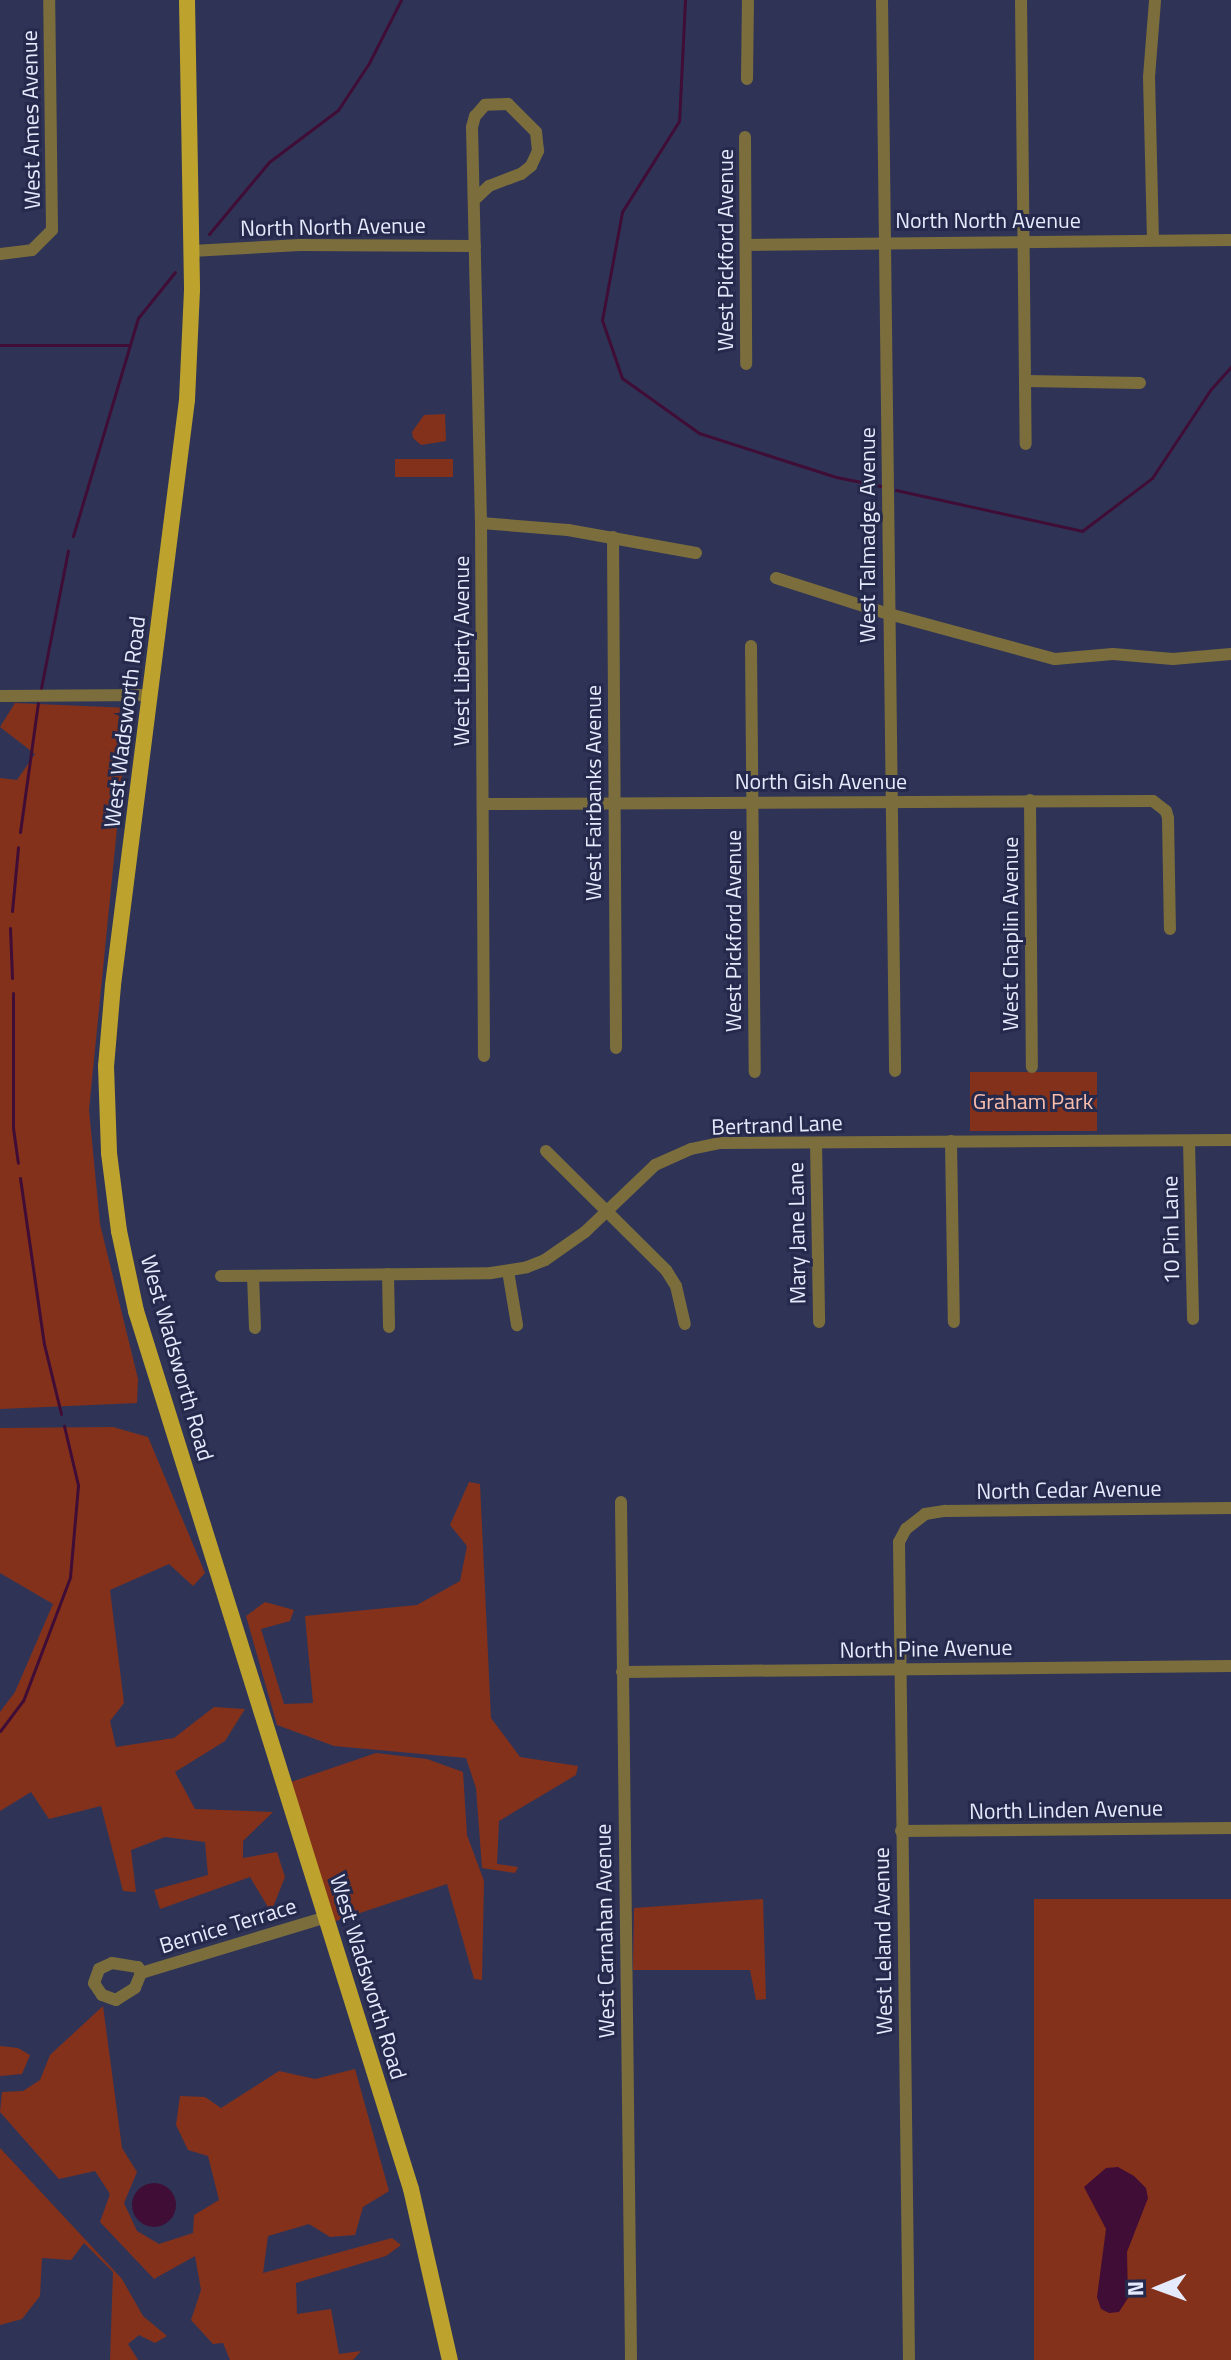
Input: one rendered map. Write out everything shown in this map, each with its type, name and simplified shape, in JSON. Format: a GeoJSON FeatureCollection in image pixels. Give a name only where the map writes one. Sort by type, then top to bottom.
{"type":"FeatureCollection","features":[{"type":"Feature","properties":{"kind":"main road","name":"West Wadsworth Road"},"geometry":{"type":"LineString","coordinates":[[187,0],[192,251],[184,433],[113,985],[106,1066],[109,1153],[119,1231],[136,1311],[411,2189],[450,2360]]}},
{"type":"Feature","properties":{"kind":"street","name":"West Ames Avenue"},"geometry":{"type":"LineString","coordinates":[[2,254],[32,250],[52,230],[49,0]]}},
{"type":"Feature","properties":{"kind":"street"},"geometry":{"type":"LineString","coordinates":[[747,79],[748,0]]}},
{"type":"Feature","properties":{"kind":"street","name":"West Talmadge Avenue"},"geometry":{"type":"LineString","coordinates":[[882,0],[895,1071]]}},
{"type":"Feature","properties":{"kind":"street"},"geometry":{"type":"LineString","coordinates":[[1021,0],[1026,444]]}},
{"type":"Feature","properties":{"kind":"street"},"geometry":{"type":"LineString","coordinates":[[1153,240],[1149,77],[1155,0]]}},
{"type":"Feature","properties":{"kind":"street","name":"West Liberty Avenue"},"geometry":{"type":"LineString","coordinates":[[474,200],[489,186],[521,174],[531,166],[539,142],[536,132],[517,110],[501,102],[480,109],[472,127],[481,523],[484,1056]]}},
{"type":"Feature","properties":{"kind":"street","name":"West Pickford Avenue"},"geometry":{"type":"LineString","coordinates":[[745,137],[746,364]]}},
{"type":"Feature","properties":{"kind":"street","name":"North North Avenue"},"geometry":{"type":"LineString","coordinates":[[746,245],[886,241],[1231,240]]}},
{"type":"Feature","properties":{"kind":"street","name":"North North Avenue"},"geometry":{"type":"LineString","coordinates":[[192,251],[287,246],[475,246]]}},
{"type":"Feature","properties":{"kind":"street"},"geometry":{"type":"LineString","coordinates":[[1026,381],[1140,383]]}},
{"type":"Feature","properties":{"kind":"street"},"geometry":{"type":"LineString","coordinates":[[481,523],[568,530],[696,553]]}},
{"type":"Feature","properties":{"kind":"street","name":"West Fairbanks Avenue"},"geometry":{"type":"LineString","coordinates":[[613,537],[616,1048]]}},
{"type":"Feature","properties":{"kind":"street"},"geometry":{"type":"LineString","coordinates":[[776,578],[889,614],[1055,659],[1113,654],[1173,659],[1231,654]]}},
{"type":"Feature","properties":{"kind":"street","name":"West Pickford Avenue"},"geometry":{"type":"LineString","coordinates":[[751,646],[755,1072]]}},
{"type":"Feature","properties":{"kind":"street"},"geometry":{"type":"LineString","coordinates":[[0,696],[151,695]]}},
{"type":"Feature","properties":{"kind":"street","name":"North Gish Avenue"},"geometry":{"type":"LineString","coordinates":[[483,804],[1141,799],[1159,805],[1168,818],[1170,929]]}},
{"type":"Feature","properties":{"kind":"street","name":"West Chaplin Avenue"},"geometry":{"type":"LineString","coordinates":[[1030,800],[1032,1067]]}},
{"type":"Feature","properties":{"kind":"street","name":"Bertrand Lane"},"geometry":{"type":"LineString","coordinates":[[221,1276],[508,1271],[545,1260],[585,1232],[655,1165],[691,1149],[720,1143],[1231,1140]]}},
{"type":"Feature","properties":{"kind":"street"},"geometry":{"type":"LineString","coordinates":[[951,1141],[954,1322]]}},
{"type":"Feature","properties":{"kind":"street","name":"10 Pin Lane"},"geometry":{"type":"LineString","coordinates":[[1189,1141],[1193,1319]]}},
{"type":"Feature","properties":{"kind":"street","name":"Mary Jane Lane"},"geometry":{"type":"LineString","coordinates":[[816,1143],[819,1322]]}},
{"type":"Feature","properties":{"kind":"street"},"geometry":{"type":"LineString","coordinates":[[546,1151],[666,1270],[676,1286],[685,1324]]}},
{"type":"Feature","properties":{"kind":"street"},"geometry":{"type":"LineString","coordinates":[[508,1271],[517,1325]]}},
{"type":"Feature","properties":{"kind":"street"},"geometry":{"type":"LineString","coordinates":[[388,1274],[389,1327]]}},
{"type":"Feature","properties":{"kind":"street"},"geometry":{"type":"LineString","coordinates":[[253,1276],[255,1328]]}},
{"type":"Feature","properties":{"kind":"street","name":"West Carnahan Avenue"},"geometry":{"type":"LineString","coordinates":[[621,1502],[631,2360]]}},
{"type":"Feature","properties":{"kind":"street","name":"North Cedar Avenue"},"geometry":{"type":"LineString","coordinates":[[911,1525],[925,1514],[945,1511],[1231,1508]]}},
{"type":"Feature","properties":{"kind":"street","name":"West Leland Avenue"},"geometry":{"type":"LineString","coordinates":[[909,2360],[897,1553],[899,1542],[911,1525]]}},
{"type":"Feature","properties":{"kind":"street","name":"North Pine Avenue"},"geometry":{"type":"LineString","coordinates":[[622,1672],[1231,1666]]}},
{"type":"Feature","properties":{"kind":"street","name":"North Linden Avenue"},"geometry":{"type":"LineString","coordinates":[[901,1831],[1231,1828]]}},
{"type":"Feature","properties":{"kind":"street","name":"Bernice Terrace"},"geometry":{"type":"LineString","coordinates":[[141,1973],[326,1917]]}},
{"type":"Feature","properties":{"kind":"green space"},"geometry":{"type":"Polygon","coordinates":[[[445,414],[446,441],[421,445],[413,438],[412,432],[424,415],[445,414]]]}},
{"type":"Feature","properties":{"kind":"green space"},"geometry":{"type":"Polygon","coordinates":[[[395,459],[453,459],[453,477],[395,477],[395,459]]]}},
{"type":"Feature","properties":{"kind":"green space"},"geometry":{"type":"Polygon","coordinates":[[[15,703],[129,708],[89,1110],[100,1224],[138,1379],[137,1403],[0,1409],[0,778],[17,780],[35,754],[0,727],[15,703]]]}},
{"type":"Feature","properties":{"kind":"green space","name":"Graham Park"},"geometry":{"type":"Polygon","coordinates":[[[970,1072],[1097,1072],[1097,1131],[970,1131],[970,1072]]]}},
{"type":"Feature","properties":{"kind":"green space"},"geometry":{"type":"Polygon","coordinates":[[[113,1427],[148,1437],[205,1573],[193,1586],[169,1564],[110,1590],[124,1703],[110,1721],[116,1747],[174,1738],[214,1707],[245,1709],[225,1741],[175,1772],[195,1809],[273,1812],[243,1841],[243,1858],[277,1852],[285,1877],[271,1912],[250,1877],[160,1909],[154,1890],[208,1875],[205,1842],[165,1837],[131,1850],[136,1892],[123,1891],[101,1806],[49,1819],[31,1792],[0,1811],[0,1712],[15,1692],[53,1604],[0,1573],[0,1428],[113,1427]]]}},
{"type":"Feature","properties":{"kind":"green space"},"geometry":{"type":"Polygon","coordinates":[[[469,1482],[480,1484],[491,1718],[520,1757],[578,1766],[576,1775],[499,1821],[497,1864],[518,1867],[515,1873],[482,1868],[476,1788],[466,1758],[334,1746],[277,1725],[246,1616],[265,1602],[294,1610],[290,1621],[261,1629],[284,1704],[313,1703],[305,1616],[417,1605],[460,1581],[467,1546],[450,1525],[469,1482]]]}},
{"type":"Feature","properties":{"kind":"green space"},"geometry":{"type":"Polygon","coordinates":[[[376,1753],[427,1759],[463,1772],[467,1835],[484,1881],[482,1980],[474,1979],[447,1884],[333,1922],[291,1782],[376,1753]]]}},
{"type":"Feature","properties":{"kind":"green space"},"geometry":{"type":"Polygon","coordinates":[[[763,1899],[766,1999],[756,2000],[750,1970],[633,1970],[634,1908],[763,1899]]]}},
{"type":"Feature","properties":{"kind":"green space"},"geometry":{"type":"Polygon","coordinates":[[[1034,1899],[1231,1899],[1231,2360],[1034,2360],[1034,1899]]]}},
{"type":"Feature","properties":{"kind":"green space"},"geometry":{"type":"Polygon","coordinates":[[[103,2006],[122,2148],[137,2172],[124,2203],[137,2231],[159,2244],[193,2233],[194,2215],[219,2200],[208,2156],[188,2150],[176,2125],[180,2096],[205,2097],[221,2108],[279,2071],[315,2079],[355,2069],[389,2191],[363,2207],[355,2235],[330,2237],[309,2224],[268,2236],[263,2273],[392,2238],[401,2245],[386,2256],[296,2283],[297,2314],[331,2309],[339,2354],[361,2351],[353,2360],[230,2360],[223,2343],[213,2344],[191,2320],[201,2290],[195,2256],[154,2279],[100,2222],[110,2194],[95,2171],[59,2179],[0,2112],[2,2092],[23,2091],[40,2080],[50,2055],[103,2006]]]}},
{"type":"Feature","properties":{"kind":"green space"},"geometry":{"type":"Polygon","coordinates":[[[0,2046],[18,2048],[30,2055],[22,2074],[0,2076],[0,2046]]]}},
{"type":"Feature","properties":{"kind":"green space"},"geometry":{"type":"Polygon","coordinates":[[[0,2148],[122,2279],[143,2316],[167,2336],[155,2343],[139,2335],[128,2344],[138,2360],[110,2360],[113,2272],[84,2243],[71,2260],[42,2258],[40,2296],[22,2319],[0,2325],[0,2148]]]}},
{"type":"Feature","properties":{"kind":"shaded area"},"geometry":{"type":"Polygon","coordinates":[[[1118,2167],[1146,2188],[1148,2198],[1127,2252],[1128,2298],[1119,2312],[1109,2313],[1101,2309],[1097,2297],[1106,2229],[1084,2187],[1106,2168],[1118,2167]]]}},
{"type":"Feature","properties":{"kind":"shaded area"},"geometry":{"type":"Polygon","coordinates":[[[154,2183],[169,2190],[176,2205],[169,2220],[154,2227],[139,2220],[132,2205],[139,2190],[154,2183]]]}},
{"type":"Feature","properties":{"kind":"waterway"},"geometry":{"type":"LineString","coordinates":[[209,234],[269,162],[338,110],[369,63],[401,0]]}},
{"type":"Feature","properties":{"kind":"waterway"},"geometry":{"type":"LineString","coordinates":[[685,0],[679,121],[622,212],[602,320],[622,378],[699,433],[836,477],[881,486]]}},
{"type":"Feature","properties":{"kind":"waterway"},"geometry":{"type":"LineString","coordinates":[[73,536],[138,318],[175,272]]}},
{"type":"Feature","properties":{"kind":"waterway"},"geometry":{"type":"LineString","coordinates":[[0,345],[128,345]]}},
{"type":"Feature","properties":{"kind":"waterway"},"geometry":{"type":"LineString","coordinates":[[896,490],[1082,531],[1152,478],[1211,389],[1231,367]]}},
{"type":"Feature","properties":{"kind":"waterway"},"geometry":{"type":"LineString","coordinates":[[41,688],[68,551]]}},
{"type":"Feature","properties":{"kind":"waterway"},"geometry":{"type":"LineString","coordinates":[[20,832],[38,703]]}},
{"type":"Feature","properties":{"kind":"waterway"},"geometry":{"type":"LineString","coordinates":[[12,911],[18,847]]}},
{"type":"Feature","properties":{"kind":"waterway"},"geometry":{"type":"LineString","coordinates":[[10,928],[12,978]]}},
{"type":"Feature","properties":{"kind":"waterway"},"geometry":{"type":"LineString","coordinates":[[13,993],[13,1128],[18,1163]]}},
{"type":"Feature","properties":{"kind":"waterway"},"geometry":{"type":"LineString","coordinates":[[20,1178],[44,1344],[61,1414]]}},
{"type":"Feature","properties":{"kind":"waterway"},"geometry":{"type":"LineString","coordinates":[[0,1731],[23,1701],[70,1577],[78,1485],[64,1426]]}}]}
